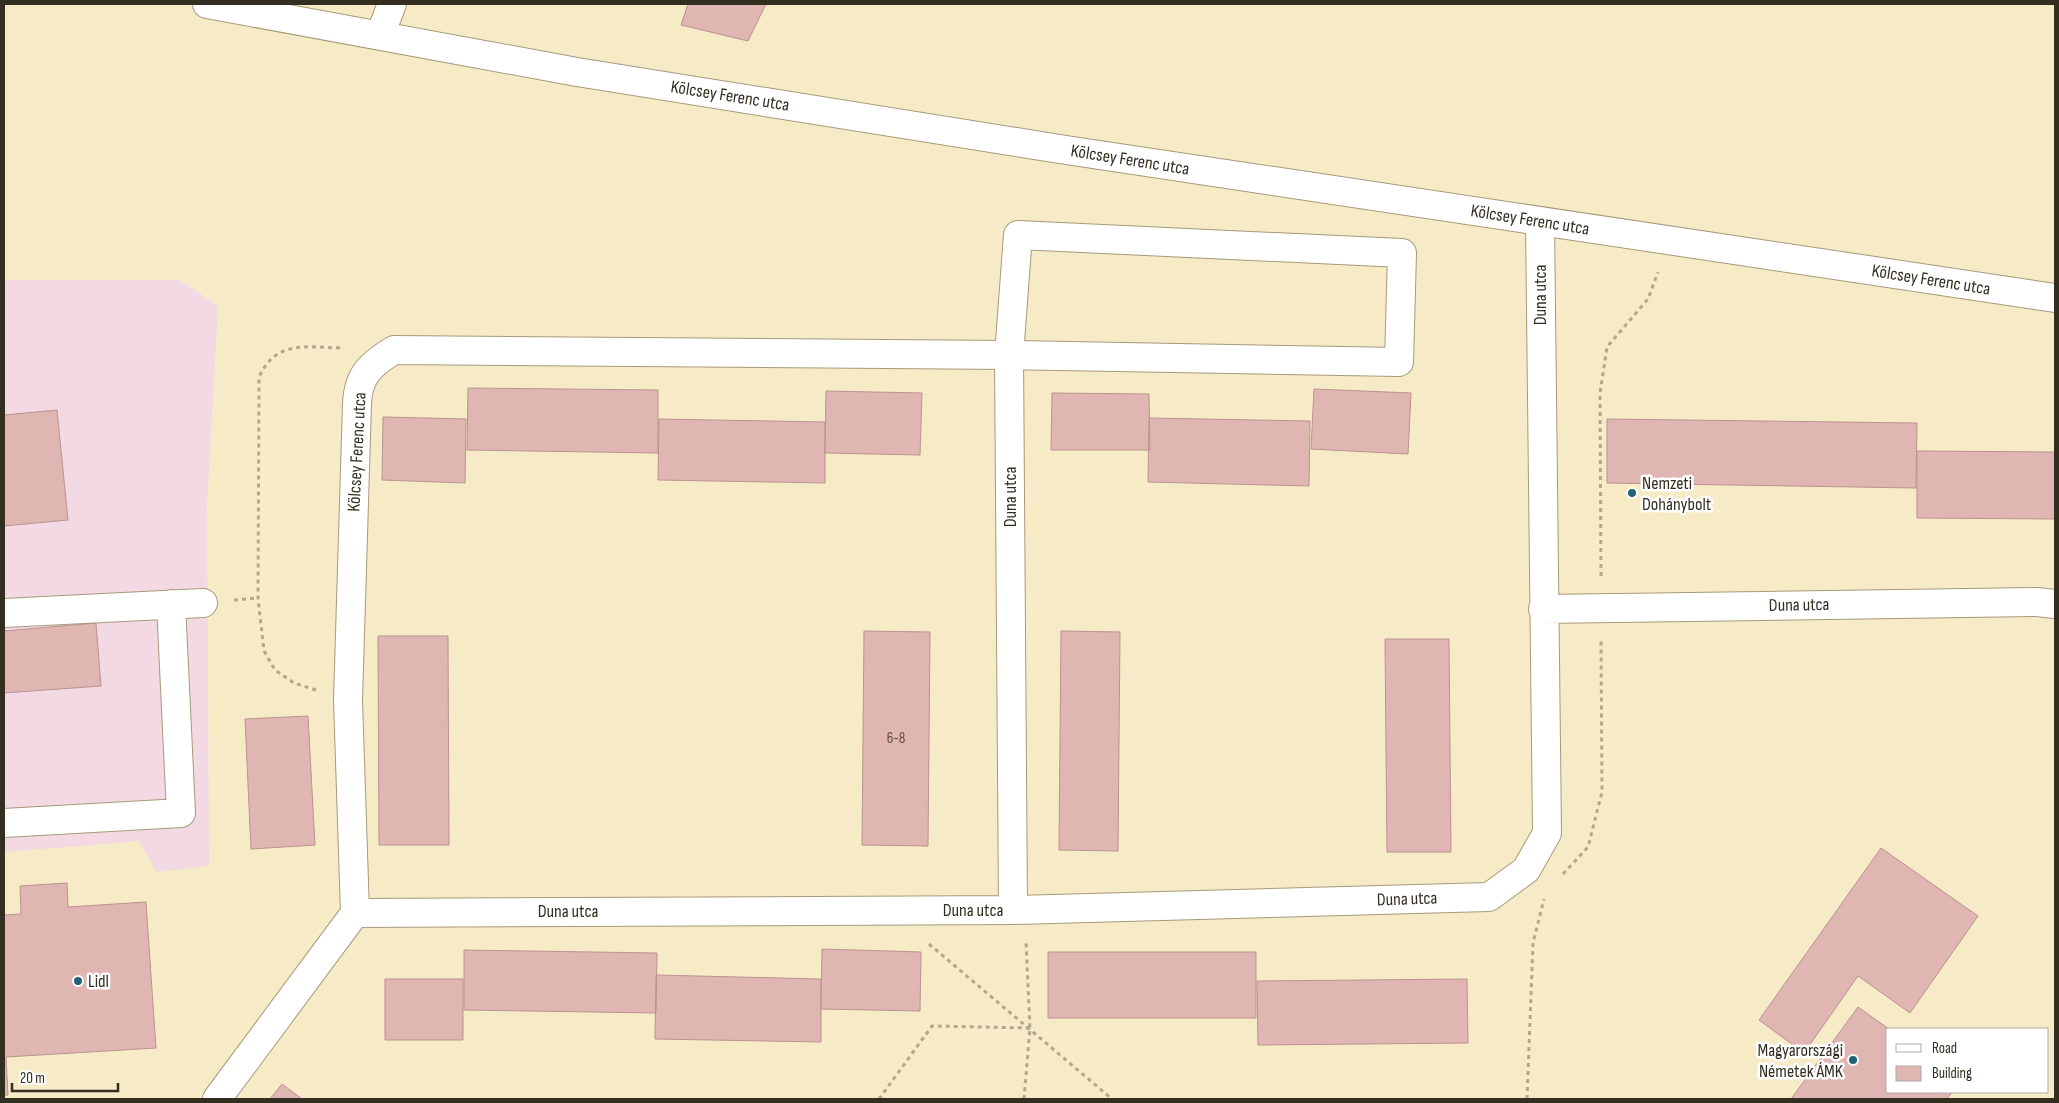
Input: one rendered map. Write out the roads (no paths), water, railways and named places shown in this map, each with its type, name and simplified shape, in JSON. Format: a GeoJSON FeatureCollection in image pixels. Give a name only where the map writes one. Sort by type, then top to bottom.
{"type":"FeatureCollection","features":[{"type":"Feature","properties":{"kind":"street","name":"Kölcsey Ferenc utca"},"geometry":{"type":"LineString","coordinates":[[207,4],[577,72],[1056,149],[2055,298]]}},
{"type":"Feature","properties":{"kind":"street"},"geometry":{"type":"LineString","coordinates":[[380,35],[392,4]]}},
{"type":"Feature","properties":{"kind":"street","name":"Duna utca"},"geometry":{"type":"LineString","coordinates":[[355,913],[1019,909],[1489,897],[1526,870],[1546,833],[1540,221]]}},
{"type":"Feature","properties":{"kind":"street"},"geometry":{"type":"LineString","coordinates":[[1018,235],[1402,253],[1399,362],[1009,355],[1018,235]]}},
{"type":"Feature","properties":{"kind":"street","name":"Kölcsey Ferenc utca"},"geometry":{"type":"LineString","coordinates":[[355,913],[348,700],[358,392],[363,377],[375,361],[394,350],[1009,355]]}},
{"type":"Feature","properties":{"kind":"street","name":"Duna utca"},"geometry":{"type":"LineString","coordinates":[[1009,355],[1019,909]]}},
{"type":"Feature","properties":{"kind":"street","name":"Duna utca"},"geometry":{"type":"LineString","coordinates":[[1543,608],[2037,602],[2055,604]]}},
{"type":"Feature","properties":{"kind":"street"},"geometry":{"type":"LineString","coordinates":[[4,613],[203,603]]}},
{"type":"Feature","properties":{"kind":"street"},"geometry":{"type":"LineString","coordinates":[[4,823],[181,813],[171,604]]}},
{"type":"Feature","properties":{"kind":"street"},"geometry":{"type":"LineString","coordinates":[[218,1099],[355,913]]}},
{"type":"Feature","properties":{"kind":"place","name":"Nemzeti Dohánybolt"},"geometry":{"type":"Point","coordinates":[1632,493]}},
{"type":"Feature","properties":{"kind":"place","name":"Lidl"},"geometry":{"type":"Point","coordinates":[78,981]}},
{"type":"Feature","properties":{"kind":"place","name":"Magyarországi Németek ÁMK"},"geometry":{"type":"Point","coordinates":[1853,1060]}}]}
